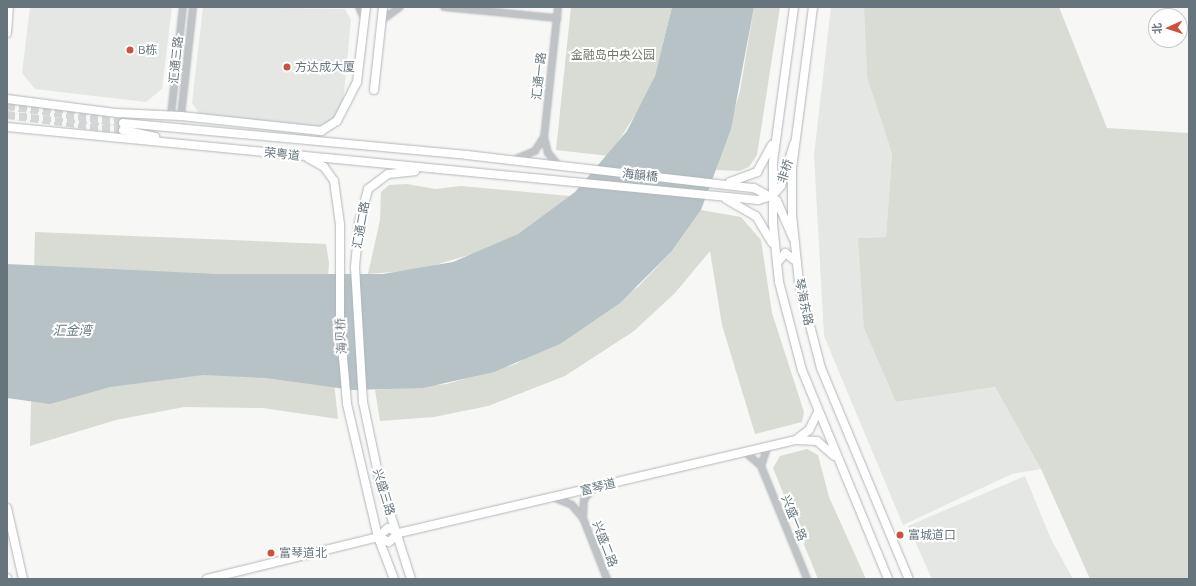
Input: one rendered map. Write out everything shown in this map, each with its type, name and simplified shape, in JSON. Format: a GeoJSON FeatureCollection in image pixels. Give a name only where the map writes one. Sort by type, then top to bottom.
{"type":"FeatureCollection","features":[{"type":"Feature","properties":{"kind":"main road"},"geometry":{"type":"LineString","coordinates":[[7,33],[10,7]]}},
{"type":"Feature","properties":{"kind":"main road"},"geometry":{"type":"LineString","coordinates":[[7,99],[117,113],[171,115],[321,131],[337,121],[357,82],[366,7]]}},
{"type":"Feature","properties":{"kind":"main road"},"geometry":{"type":"LineString","coordinates":[[374,90],[383,7]]}},
{"type":"Feature","properties":{"kind":"main road","name":"琴海东路"},"geometry":{"type":"LineString","coordinates":[[794,7],[775,137],[772,196],[777,264],[791,335],[818,412],[886,577]]}},
{"type":"Feature","properties":{"kind":"main road","name":"琴海东路"},"geometry":{"type":"LineString","coordinates":[[813,7],[794,144],[793,238],[803,305],[821,368],[909,579]]}},
{"type":"Feature","properties":{"kind":"main road","name":"荣粤道"},"geometry":{"type":"LineString","coordinates":[[179,143],[123,126],[179,126],[559,166]]}},
{"type":"Feature","properties":{"kind":"main road","name":"荣粤道"},"geometry":{"type":"LineString","coordinates":[[7,127],[440,170],[558,179]]}},
{"type":"Feature","properties":{"kind":"main road"},"geometry":{"type":"LineString","coordinates":[[721,184],[743,180],[757,172],[775,137]]}},
{"type":"Feature","properties":{"kind":"main road","name":"非桥"},"geometry":{"type":"LineString","coordinates":[[720,197],[758,200],[772,196],[782,182],[794,144]]}},
{"type":"Feature","properties":{"kind":"main road","name":"汇通二路"},"geometry":{"type":"LineString","coordinates":[[300,155],[324,167],[334,181],[340,224],[339,268]]}},
{"type":"Feature","properties":{"kind":"main road","name":"海韻橋"},"geometry":{"type":"LineString","coordinates":[[559,166],[721,184]]}},
{"type":"Feature","properties":{"kind":"main road","name":"汇通二路"},"geometry":{"type":"LineString","coordinates":[[355,267],[359,223],[368,189],[375,181],[388,174],[440,170]]}},
{"type":"Feature","properties":{"kind":"main road","name":"海韻橋"},"geometry":{"type":"LineString","coordinates":[[558,179],[720,197]]}},
{"type":"Feature","properties":{"kind":"main road","name":"非桥"},"geometry":{"type":"LineString","coordinates":[[721,184],[759,189],[772,196],[793,238]]}},
{"type":"Feature","properties":{"kind":"main road"},"geometry":{"type":"LineString","coordinates":[[720,197],[756,216],[775,251]]}},
{"type":"Feature","properties":{"kind":"main road"},"geometry":{"type":"LineString","coordinates":[[777,264],[785,253],[796,262]]}},
{"type":"Feature","properties":{"kind":"main road","name":"海贝桥"},"geometry":{"type":"LineString","coordinates":[[355,267],[363,402]]}},
{"type":"Feature","properties":{"kind":"main road","name":"海贝桥"},"geometry":{"type":"LineString","coordinates":[[339,268],[347,404]]}},
{"type":"Feature","properties":{"kind":"main road","name":"兴盛三路"},"geometry":{"type":"LineString","coordinates":[[363,402],[379,478],[399,533],[411,579]]}},
{"type":"Feature","properties":{"kind":"main road","name":"兴盛三路"},"geometry":{"type":"LineString","coordinates":[[347,404],[378,537],[394,579]]}},
{"type":"Feature","properties":{"kind":"main road"},"geometry":{"type":"LineString","coordinates":[[796,440],[809,430],[818,412]]}},
{"type":"Feature","properties":{"kind":"main road","name":"富琴道"},"geometry":{"type":"LineString","coordinates":[[399,533],[556,498],[796,440],[817,441],[837,459]]}},
{"type":"Feature","properties":{"kind":"main road"},"geometry":{"type":"LineString","coordinates":[[7,508],[23,579]]}},
{"type":"Feature","properties":{"kind":"main road"},"geometry":{"type":"LineString","coordinates":[[207,579],[227,576],[378,537],[388,528],[399,533],[389,542],[378,537]]}},
{"type":"Feature","properties":{"kind":"street","name":"汇通三路"},"geometry":{"type":"LineString","coordinates":[[171,115],[183,7]]}},
{"type":"Feature","properties":{"kind":"street","name":"汇通三路"},"geometry":{"type":"LineString","coordinates":[[181,116],[192,7]]}},
{"type":"Feature","properties":{"kind":"street"},"geometry":{"type":"LineString","coordinates":[[359,7],[364,30]]}},
{"type":"Feature","properties":{"kind":"street"},"geometry":{"type":"LineString","coordinates":[[382,20],[400,7]]}},
{"type":"Feature","properties":{"kind":"street"},"geometry":{"type":"LineString","coordinates":[[444,7],[557,18]]}},
{"type":"Feature","properties":{"kind":"street","name":"汇通一路"},"geometry":{"type":"LineString","coordinates":[[544,137],[558,7]]}},
{"type":"Feature","properties":{"kind":"street"},"geometry":{"type":"LineString","coordinates":[[511,160],[532,154],[544,137]]}},
{"type":"Feature","properties":{"kind":"street"},"geometry":{"type":"LineString","coordinates":[[544,137],[548,153],[559,166]]}},
{"type":"Feature","properties":{"kind":"street"},"geometry":{"type":"LineString","coordinates":[[761,466],[768,446]]}},
{"type":"Feature","properties":{"kind":"street","name":"兴盛一路"},"geometry":{"type":"LineString","coordinates":[[745,452],[761,466],[807,579]]}},
{"type":"Feature","properties":{"kind":"street","name":"兴盛二路"},"geometry":{"type":"LineString","coordinates":[[583,518],[584,500],[592,489]]}},
{"type":"Feature","properties":{"kind":"street","name":"兴盛二路"},"geometry":{"type":"LineString","coordinates":[[556,498],[572,505],[583,518],[607,579]]}},
{"type":"Feature","properties":{"kind":"shaded area"},"geometry":{"type":"Polygon","coordinates":[[[30,7],[172,7],[162,89],[146,102],[35,89],[22,73],[30,7]]]}},
{"type":"Feature","properties":{"kind":"shaded area","name":"方达成大厦"},"geometry":{"type":"Polygon","coordinates":[[[203,7],[345,9],[351,20],[343,103],[335,119],[320,128],[200,115],[192,103],[203,7]]]}},
{"type":"Feature","properties":{"kind":"shaded area"},"geometry":{"type":"Polygon","coordinates":[[[831,7],[864,7],[867,77],[892,154],[886,237],[858,238],[896,402],[995,387],[1041,469],[1012,474],[903,525],[824,336],[814,155],[831,7]]]}},
{"type":"Feature","properties":{"kind":"shaded area"},"geometry":{"type":"Polygon","coordinates":[[[1025,476],[1051,539],[1073,579],[932,579],[908,526],[1025,476]]]}},
{"type":"Feature","properties":{"kind":"green space","name":"金融岛中央公园"},"geometry":{"type":"Polygon","coordinates":[[[571,7],[672,7],[655,76],[642,104],[609,156],[556,150],[571,7]]]}},
{"type":"Feature","properties":{"kind":"green space"},"geometry":{"type":"Polygon","coordinates":[[[754,7],[780,7],[757,155],[749,167],[739,171],[716,170],[740,91],[754,7]]]}},
{"type":"Feature","properties":{"kind":"green space"},"geometry":{"type":"Polygon","coordinates":[[[864,7],[1059,7],[1107,128],[1189,133],[1189,579],[1090,579],[1041,469],[995,387],[896,402],[864,328],[858,238],[886,237],[892,154],[867,77],[864,7]]]}},
{"type":"Feature","properties":{"kind":"green space"},"geometry":{"type":"Polygon","coordinates":[[[407,184],[435,189],[461,186],[570,196],[518,234],[486,250],[418,270],[368,274],[380,220],[381,192],[389,185],[407,184]]]}},
{"type":"Feature","properties":{"kind":"green space"},"geometry":{"type":"Polygon","coordinates":[[[701,210],[741,217],[761,240],[772,313],[804,412],[802,422],[755,434],[722,325],[710,251],[675,293],[634,331],[565,376],[488,406],[434,417],[380,421],[375,390],[447,384],[516,364],[638,287],[671,252],[701,210]]]}},
{"type":"Feature","properties":{"kind":"green space"},"geometry":{"type":"Polygon","coordinates":[[[35,232],[326,244],[329,263],[326,307],[338,419],[263,408],[184,407],[116,420],[30,446],[35,232]]]}},
{"type":"Feature","properties":{"kind":"green space"},"geometry":{"type":"Polygon","coordinates":[[[807,449],[818,455],[829,497],[866,579],[818,579],[773,468],[780,456],[807,449]]]}},
{"type":"Feature","properties":{"kind":"water","name":"汇金湾"},"geometry":{"type":"Polygon","coordinates":[[[672,7],[754,7],[731,129],[701,210],[671,252],[620,303],[560,344],[494,372],[423,388],[353,390],[266,378],[203,375],[110,387],[50,404],[7,398],[7,264],[216,274],[383,274],[453,262],[518,234],[575,192],[627,131],[655,76],[672,7]]]}},
{"type":"Feature","properties":{"kind":"tunnel"},"geometry":{"type":"LineString","coordinates":[[7,106],[123,123]]}},
{"type":"Feature","properties":{"kind":"tunnel"},"geometry":{"type":"LineString","coordinates":[[7,115],[123,130]]}},
{"type":"Feature","properties":{"kind":"place","name":"B栋"},"geometry":{"type":"Point","coordinates":[130,50]}},
{"type":"Feature","properties":{"kind":"place","name":"方达成大厦"},"geometry":{"type":"Point","coordinates":[287,67]}},
{"type":"Feature","properties":{"kind":"place","name":"富城道口"},"geometry":{"type":"Point","coordinates":[900,535]}},
{"type":"Feature","properties":{"kind":"place","name":"富琴道北"},"geometry":{"type":"Point","coordinates":[271,553]}}]}
